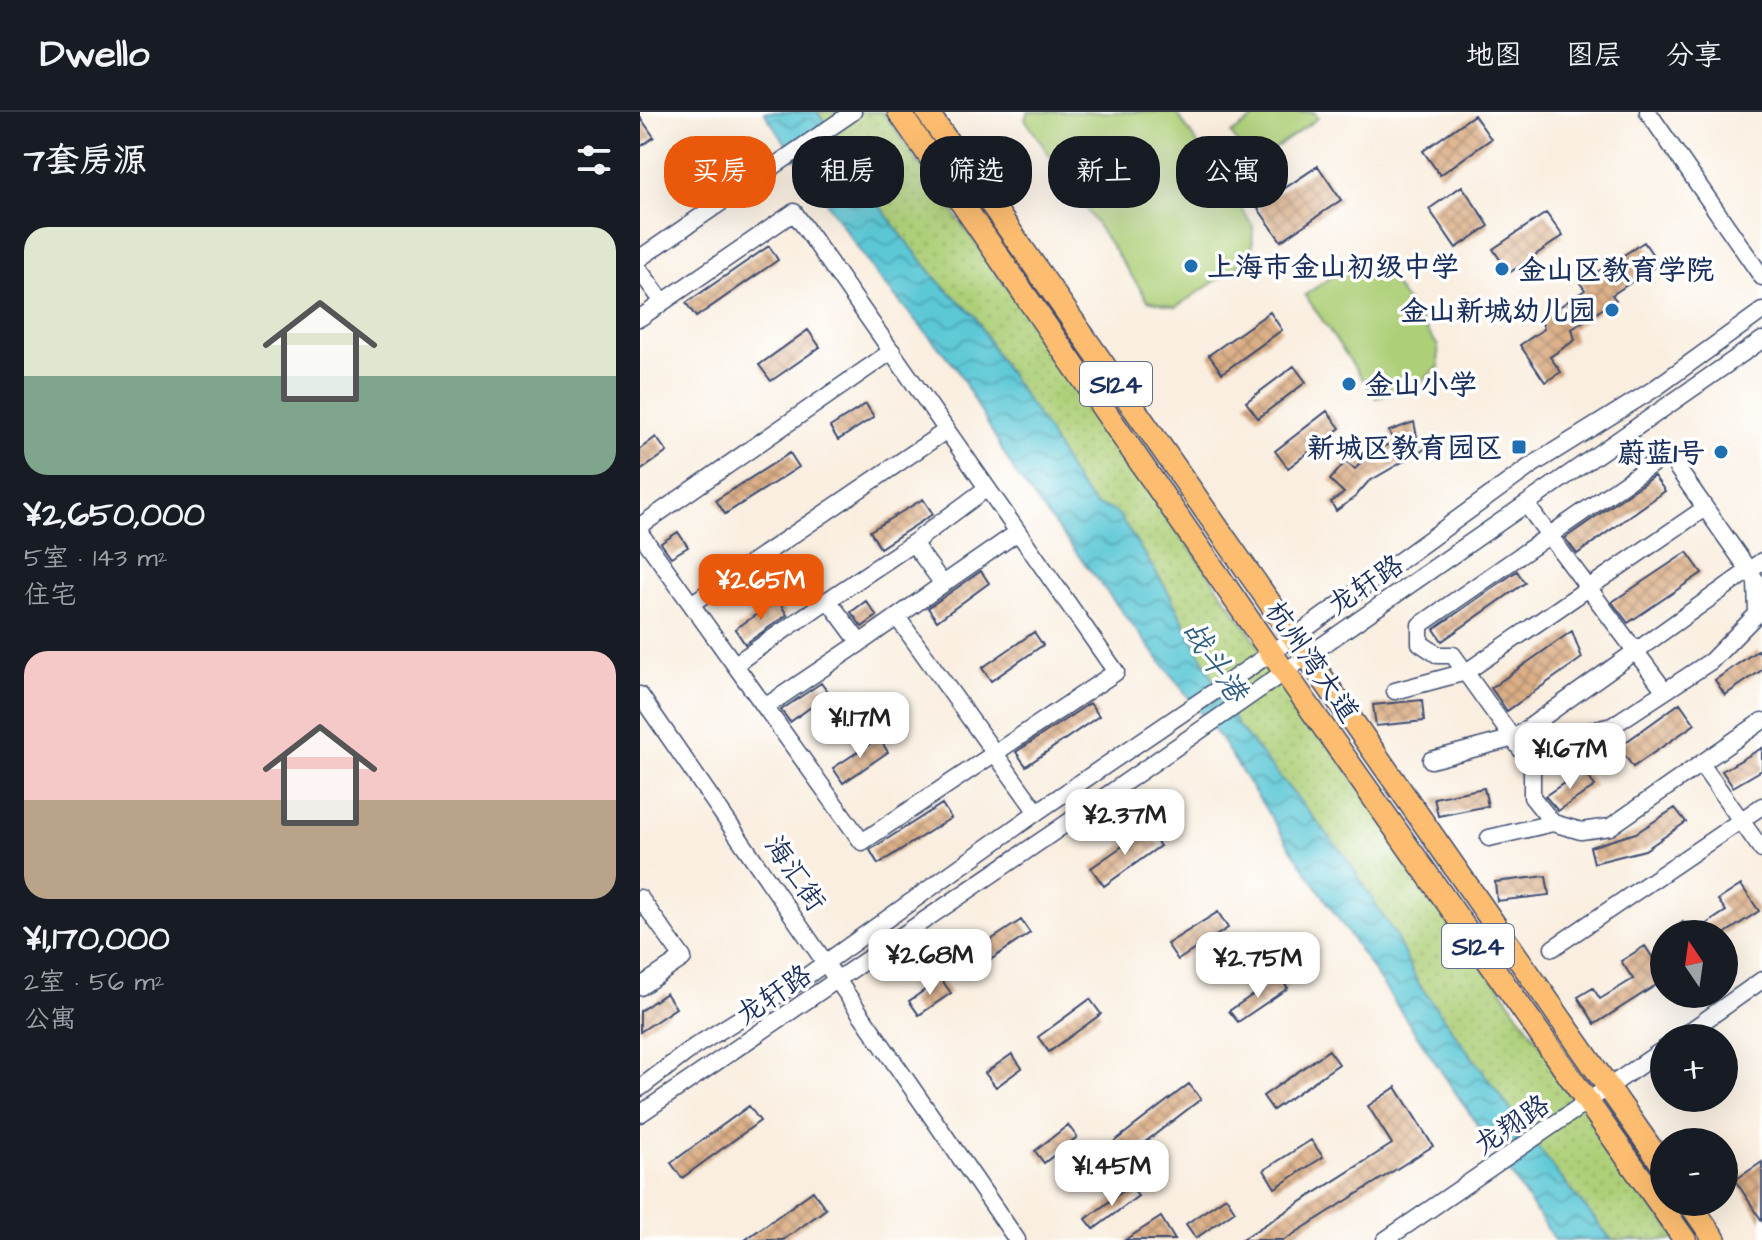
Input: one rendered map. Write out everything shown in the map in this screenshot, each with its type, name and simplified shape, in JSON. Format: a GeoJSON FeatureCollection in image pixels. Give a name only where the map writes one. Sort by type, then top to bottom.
{"type":"FeatureCollection","features":[{"type":"Feature","properties":{"kind":"main road","name":"杭州湾大道"},"geometry":{"type":"LineString","coordinates":[[899,112],[1277,662],[1685,1240]]}},
{"type":"Feature","properties":{"kind":"main road","name":"杭州湾大道"},"geometry":{"type":"LineString","coordinates":[[927,112],[1650,1147]]}},
{"type":"Feature","properties":{"kind":"main road"},"geometry":{"type":"LineString","coordinates":[[1699,1216],[1715,1240]]}},
{"type":"Feature","properties":{"kind":"street"},"geometry":{"type":"LineString","coordinates":[[640,258],[853,112]]}},
{"type":"Feature","properties":{"kind":"street"},"geometry":{"type":"LineString","coordinates":[[1648,112],[1762,277]]}},
{"type":"Feature","properties":{"kind":"street"},"geometry":{"type":"LineString","coordinates":[[640,318],[794,212],[1116,672],[862,842],[640,533]]}},
{"type":"Feature","properties":{"kind":"street"},"geometry":{"type":"LineString","coordinates":[[640,271],[663,302]]}},
{"type":"Feature","properties":{"kind":"street"},"geometry":{"type":"LineString","coordinates":[[1299,647],[1532,465],[1654,389],[1762,311]]}},
{"type":"Feature","properties":{"kind":"street","name":"龙轩路"},"geometry":{"type":"LineString","coordinates":[[640,1114],[1250,695],[1277,662],[1526,504],[1762,340]]}},
{"type":"Feature","properties":{"kind":"street"},"geometry":{"type":"LineString","coordinates":[[640,526],[892,351]]}},
{"type":"Feature","properties":{"kind":"street"},"geometry":{"type":"LineString","coordinates":[[691,604],[947,430]]}},
{"type":"Feature","properties":{"kind":"street"},"geometry":{"type":"LineString","coordinates":[[1514,738],[1537,743],[1612,726],[1711,661],[1757,614],[1757,575],[1673,462],[1661,458],[1420,625],[1420,643],[1438,655],[1453,655],[1514,738],[1532,765],[1532,797],[1553,823]]}},
{"type":"Feature","properties":{"kind":"street"},"geometry":{"type":"LineString","coordinates":[[735,664],[913,543],[987,488]]}},
{"type":"Feature","properties":{"kind":"street"},"geometry":{"type":"LineString","coordinates":[[1526,504],[1665,691]]}},
{"type":"Feature","properties":{"kind":"street"},"geometry":{"type":"LineString","coordinates":[[1395,691],[1466,672],[1705,508]]}},
{"type":"Feature","properties":{"kind":"street"},"geometry":{"type":"LineString","coordinates":[[765,707],[1018,532]]}},
{"type":"Feature","properties":{"kind":"street"},"geometry":{"type":"LineString","coordinates":[[913,543],[943,584]]}},
{"type":"Feature","properties":{"kind":"street"},"geometry":{"type":"LineString","coordinates":[[1431,760],[1514,738],[1636,653],[1757,575]]}},
{"type":"Feature","properties":{"kind":"street"},"geometry":{"type":"LineString","coordinates":[[828,600],[860,643]]}},
{"type":"Feature","properties":{"kind":"street"},"geometry":{"type":"LineString","coordinates":[[897,617],[1037,812]]}},
{"type":"Feature","properties":{"kind":"street"},"geometry":{"type":"LineString","coordinates":[[640,1088],[694,1047],[826,963],[1037,812],[1222,686],[1277,662]]}},
{"type":"Feature","properties":{"kind":"street","name":"海汇街"},"geometry":{"type":"LineString","coordinates":[[640,695],[1017,1240]]}},
{"type":"Feature","properties":{"kind":"street"},"geometry":{"type":"LineString","coordinates":[[1489,838],[1553,823],[1581,831],[1610,827],[1762,721]]}},
{"type":"Feature","properties":{"kind":"street"},"geometry":{"type":"LineString","coordinates":[[1701,764],[1762,850]]}},
{"type":"Feature","properties":{"kind":"street"},"geometry":{"type":"LineString","coordinates":[[1553,948],[1762,806]]}},
{"type":"Feature","properties":{"kind":"street"},"geometry":{"type":"LineString","coordinates":[[640,898],[683,958],[640,987]]}},
{"type":"Feature","properties":{"kind":"street"},"geometry":{"type":"LineString","coordinates":[[1700,1024],[1762,980]]}},
{"type":"Feature","properties":{"kind":"street","name":"龙翔路"},"geometry":{"type":"LineString","coordinates":[[1385,1240],[1650,1059]]}},
{"type":"Feature","properties":{"kind":"green space"},"geometry":{"type":"Polygon","coordinates":[[[812,112],[883,112],[900,136],[828,136],[812,112]]]}},
{"type":"Feature","properties":{"kind":"green space"},"geometry":{"type":"Polygon","coordinates":[[[1028,112],[1176,112],[1192,136],[1176,136],[1176,208],[1241,208],[1253,226],[1252,257],[1176,307],[1148,300],[1085,208],[1160,208],[1160,136],[1048,136],[1048,153],[1025,119],[1028,112]]]}},
{"type":"Feature","properties":{"kind":"green space"},"geometry":{"type":"Polygon","coordinates":[[[1263,112],[1314,112],[1318,118],[1288,139],[1288,136],[1231,134],[1263,112]]]}},
{"type":"Feature","properties":{"kind":"green space"},"geometry":{"type":"Polygon","coordinates":[[[904,142],[920,164],[920,208],[951,208],[1650,1200],[1650,1216],[1661,1216],[1678,1240],[1607,1240],[1414,985],[1233,726],[1091,506],[935,283],[877,208],[904,208],[904,142]]]}},
{"type":"Feature","properties":{"kind":"green space"},"geometry":{"type":"Polygon","coordinates":[[[1360,257],[1379,263],[1438,346],[1439,367],[1419,383],[1376,398],[1305,295],[1360,257]]]}},
{"type":"Feature","properties":{"kind":"water"},"geometry":{"type":"Polygon","coordinates":[[[764,112],[817,112],[835,136],[792,136],[792,153],[764,112]]]}},
{"type":"Feature","properties":{"kind":"water"},"geometry":{"type":"Polygon","coordinates":[[[830,208],[881,208],[939,282],[975,316],[1078,485],[1095,505],[1119,515],[1166,588],[1237,725],[1346,857],[1395,935],[1418,983],[1557,1173],[1612,1240],[1555,1240],[1220,738],[1017,476],[955,366],[878,277],[830,208]]]}},
{"type":"Feature","properties":{"kind":"building"},"geometry":{"type":"Polygon","coordinates":[[[1474,115],[1491,139],[1440,175],[1423,151],[1474,115]]]}},
{"type":"Feature","properties":{"kind":"building"},"geometry":{"type":"Polygon","coordinates":[[[640,117],[654,137],[640,147],[640,117]]]}},
{"type":"Feature","properties":{"kind":"building"},"geometry":{"type":"Polygon","coordinates":[[[1318,166],[1341,200],[1281,241],[1258,208],[1288,208],[1288,186],[1318,166]]]}},
{"type":"Feature","properties":{"kind":"building"},"geometry":{"type":"Polygon","coordinates":[[[1462,186],[1489,226],[1456,248],[1429,209],[1462,186]]]}},
{"type":"Feature","properties":{"kind":"building"},"geometry":{"type":"Polygon","coordinates":[[[1546,213],[1563,236],[1509,273],[1493,249],[1546,213]]]}},
{"type":"Feature","properties":{"kind":"building"},"geometry":{"type":"Polygon","coordinates":[[[1644,242],[1659,264],[1612,295],[1616,300],[1572,329],[1575,340],[1550,357],[1561,372],[1545,382],[1520,345],[1544,329],[1541,319],[1585,290],[1580,283],[1644,242]]]}},
{"type":"Feature","properties":{"kind":"building"},"geometry":{"type":"Polygon","coordinates":[[[769,246],[778,260],[696,317],[686,303],[769,246]]]}},
{"type":"Feature","properties":{"kind":"building"},"geometry":{"type":"Polygon","coordinates":[[[1270,312],[1282,330],[1222,373],[1209,355],[1270,312]]]}},
{"type":"Feature","properties":{"kind":"building"},"geometry":{"type":"Polygon","coordinates":[[[808,330],[820,347],[771,381],[759,365],[808,330]]]}},
{"type":"Feature","properties":{"kind":"building"},"geometry":{"type":"Polygon","coordinates":[[[1294,366],[1306,382],[1258,418],[1246,402],[1294,366]]]}},
{"type":"Feature","properties":{"kind":"building"},"geometry":{"type":"Polygon","coordinates":[[[866,404],[874,417],[838,440],[830,427],[866,404]]]}},
{"type":"Feature","properties":{"kind":"building"},"geometry":{"type":"Polygon","coordinates":[[[1327,411],[1340,428],[1288,468],[1275,451],[1327,411]]]}},
{"type":"Feature","properties":{"kind":"building"},"geometry":{"type":"Polygon","coordinates":[[[1414,422],[1418,442],[1424,438],[1430,446],[1368,482],[1336,511],[1331,502],[1344,493],[1330,480],[1345,462],[1355,469],[1372,452],[1394,442],[1389,431],[1414,422]]]}},
{"type":"Feature","properties":{"kind":"building"},"geometry":{"type":"Polygon","coordinates":[[[656,437],[667,452],[640,471],[640,449],[656,437]]]}},
{"type":"Feature","properties":{"kind":"building"},"geometry":{"type":"Polygon","coordinates":[[[790,453],[799,467],[725,514],[716,500],[790,453]]]}},
{"type":"Feature","properties":{"kind":"building"},"geometry":{"type":"Polygon","coordinates":[[[1654,476],[1665,491],[1577,554],[1565,538],[1654,476]]]}},
{"type":"Feature","properties":{"kind":"building"},"geometry":{"type":"Polygon","coordinates":[[[923,499],[933,514],[880,548],[870,531],[923,499]]]}},
{"type":"Feature","properties":{"kind":"building"},"geometry":{"type":"Polygon","coordinates":[[[678,532],[688,547],[671,557],[661,543],[678,532]]]}},
{"type":"Feature","properties":{"kind":"building"},"geometry":{"type":"Polygon","coordinates":[[[1687,552],[1702,573],[1628,623],[1612,602],[1687,552]]]}},
{"type":"Feature","properties":{"kind":"building"},"geometry":{"type":"Polygon","coordinates":[[[981,571],[989,583],[937,621],[928,608],[981,571]]]}},
{"type":"Feature","properties":{"kind":"building"},"geometry":{"type":"Polygon","coordinates":[[[1517,571],[1525,583],[1442,641],[1434,629],[1517,571]]]}},
{"type":"Feature","properties":{"kind":"building"},"geometry":{"type":"Polygon","coordinates":[[[778,600],[787,615],[745,644],[735,629],[778,600]]]}},
{"type":"Feature","properties":{"kind":"building"},"geometry":{"type":"Polygon","coordinates":[[[866,601],[877,616],[862,627],[851,612],[866,601]]]}},
{"type":"Feature","properties":{"kind":"building"},"geometry":{"type":"Polygon","coordinates":[[[1572,631],[1582,658],[1507,711],[1491,688],[1572,631]]]}},
{"type":"Feature","properties":{"kind":"building"},"geometry":{"type":"Polygon","coordinates":[[[1034,632],[1043,645],[991,681],[982,668],[1034,632]]]}},
{"type":"Feature","properties":{"kind":"building"},"geometry":{"type":"Polygon","coordinates":[[[1758,650],[1762,656],[1762,670],[1725,695],[1715,680],[1758,650]]]}},
{"type":"Feature","properties":{"kind":"building"},"geometry":{"type":"Polygon","coordinates":[[[821,683],[829,694],[790,722],[781,710],[821,683]]]}},
{"type":"Feature","properties":{"kind":"building"},"geometry":{"type":"Polygon","coordinates":[[[1422,700],[1424,721],[1376,726],[1373,705],[1422,700]]]}},
{"type":"Feature","properties":{"kind":"building"},"geometry":{"type":"Polygon","coordinates":[[[1090,703],[1099,716],[1026,766],[1016,752],[1090,703]]]}},
{"type":"Feature","properties":{"kind":"building"},"geometry":{"type":"Polygon","coordinates":[[[1680,703],[1695,724],[1633,767],[1619,747],[1680,703]]]}},
{"type":"Feature","properties":{"kind":"building"},"geometry":{"type":"Polygon","coordinates":[[[879,738],[888,752],[843,783],[833,768],[879,738]]]}},
{"type":"Feature","properties":{"kind":"building"},"geometry":{"type":"Polygon","coordinates":[[[1762,748],[1762,770],[1733,787],[1722,771],[1762,748]]]}},
{"type":"Feature","properties":{"kind":"building"},"geometry":{"type":"Polygon","coordinates":[[[1583,770],[1595,786],[1558,811],[1545,796],[1583,770]]]}},
{"type":"Feature","properties":{"kind":"building"},"geometry":{"type":"Polygon","coordinates":[[[1484,788],[1488,806],[1438,816],[1434,798],[1484,788]]]}},
{"type":"Feature","properties":{"kind":"building"},"geometry":{"type":"Polygon","coordinates":[[[942,804],[951,818],[878,864],[870,850],[942,804]]]}},
{"type":"Feature","properties":{"kind":"building"},"geometry":{"type":"Polygon","coordinates":[[[1675,808],[1686,822],[1645,850],[1594,863],[1590,847],[1636,833],[1675,808]]]}},
{"type":"Feature","properties":{"kind":"building"},"geometry":{"type":"Polygon","coordinates":[[[1147,829],[1160,846],[1104,886],[1091,868],[1147,829]]]}},
{"type":"Feature","properties":{"kind":"building"},"geometry":{"type":"Polygon","coordinates":[[[1546,876],[1549,895],[1497,901],[1495,882],[1546,876]]]}},
{"type":"Feature","properties":{"kind":"building"},"geometry":{"type":"Polygon","coordinates":[[[1741,885],[1759,911],[1738,925],[1738,920],[1712,920],[1726,911],[1718,900],[1741,885]]]}},
{"type":"Feature","properties":{"kind":"building"},"geometry":{"type":"Polygon","coordinates":[[[1218,912],[1228,928],[1178,960],[1167,944],[1218,912]]]}},
{"type":"Feature","properties":{"kind":"building"},"geometry":{"type":"Polygon","coordinates":[[[1021,920],[1030,933],[977,969],[968,955],[1021,920]]]}},
{"type":"Feature","properties":{"kind":"building"},"geometry":{"type":"Polygon","coordinates":[[[1645,946],[1650,954],[1650,989],[1595,1024],[1578,997],[1593,988],[1600,999],[1633,979],[1621,961],[1645,946]]]}},
{"type":"Feature","properties":{"kind":"building"},"geometry":{"type":"Polygon","coordinates":[[[1279,977],[1288,988],[1238,1022],[1229,1011],[1279,977]]]}},
{"type":"Feature","properties":{"kind":"building"},"geometry":{"type":"Polygon","coordinates":[[[941,979],[951,993],[919,1015],[909,1001],[941,979]]]}},
{"type":"Feature","properties":{"kind":"building"},"geometry":{"type":"Polygon","coordinates":[[[666,993],[676,1008],[640,1032],[640,1011],[666,993]]]}},
{"type":"Feature","properties":{"kind":"building"},"geometry":{"type":"Polygon","coordinates":[[[1090,999],[1101,1014],[1049,1052],[1038,1037],[1090,999]]]}},
{"type":"Feature","properties":{"kind":"building"},"geometry":{"type":"Polygon","coordinates":[[[1329,1050],[1339,1064],[1273,1110],[1263,1096],[1329,1050]]]}},
{"type":"Feature","properties":{"kind":"building"},"geometry":{"type":"Polygon","coordinates":[[[1012,1054],[1022,1068],[996,1087],[985,1073],[1012,1054]]]}},
{"type":"Feature","properties":{"kind":"building"},"geometry":{"type":"Polygon","coordinates":[[[1189,1084],[1201,1099],[1123,1159],[1111,1144],[1189,1084]]]}},
{"type":"Feature","properties":{"kind":"building"},"geometry":{"type":"Polygon","coordinates":[[[1396,1087],[1433,1146],[1284,1240],[1241,1240],[1392,1144],[1368,1106],[1396,1087]]]}},
{"type":"Feature","properties":{"kind":"building"},"geometry":{"type":"Polygon","coordinates":[[[749,1106],[760,1121],[682,1178],[671,1163],[749,1106]]]}},
{"type":"Feature","properties":{"kind":"building"},"geometry":{"type":"Polygon","coordinates":[[[1068,1125],[1077,1137],[1044,1163],[1035,1151],[1068,1125]]]}},
{"type":"Feature","properties":{"kind":"building"},"geometry":{"type":"Polygon","coordinates":[[[1311,1140],[1323,1157],[1275,1188],[1264,1170],[1311,1140]]]}},
{"type":"Feature","properties":{"kind":"building"},"geometry":{"type":"Polygon","coordinates":[[[1762,1162],[1762,1221],[1738,1185],[1738,1178],[1762,1162]]]}},
{"type":"Feature","properties":{"kind":"building"},"geometry":{"type":"Polygon","coordinates":[[[1130,1186],[1138,1196],[1094,1229],[1086,1219],[1130,1186]]]}},
{"type":"Feature","properties":{"kind":"building"},"geometry":{"type":"Polygon","coordinates":[[[813,1191],[826,1209],[783,1240],[745,1240],[813,1191]]]}},
{"type":"Feature","properties":{"kind":"building"},"geometry":{"type":"Polygon","coordinates":[[[1226,1197],[1235,1211],[1196,1238],[1186,1224],[1226,1197]]]}},
{"type":"Feature","properties":{"kind":"building"},"geometry":{"type":"Polygon","coordinates":[[[1161,1217],[1175,1240],[1125,1240],[1161,1217]]]}},
{"type":"Feature","properties":{"kind":"place","name":"上海市金山初级中学"},"geometry":{"type":"Point","coordinates":[1191,266]}},
{"type":"Feature","properties":{"kind":"place","name":"金山区教育学院"},"geometry":{"type":"Point","coordinates":[1502,269]}},
{"type":"Feature","properties":{"kind":"place","name":"金山新城幼儿园"},"geometry":{"type":"Point","coordinates":[1612,310]}},
{"type":"Feature","properties":{"kind":"place","name":"金山小学"},"geometry":{"type":"Point","coordinates":[1349,384]}},
{"type":"Feature","properties":{"kind":"place","name":"新城区教育园区"},"geometry":{"type":"Point","coordinates":[1519,447]}},
{"type":"Feature","properties":{"kind":"place","name":"蔚蓝1号"},"geometry":{"type":"Point","coordinates":[1721,452]}},
{"type":"Feature","properties":{"kind":"water label","name":"战斗港"},"geometry":{"type":"Point","coordinates":[1215,661]}}]}
